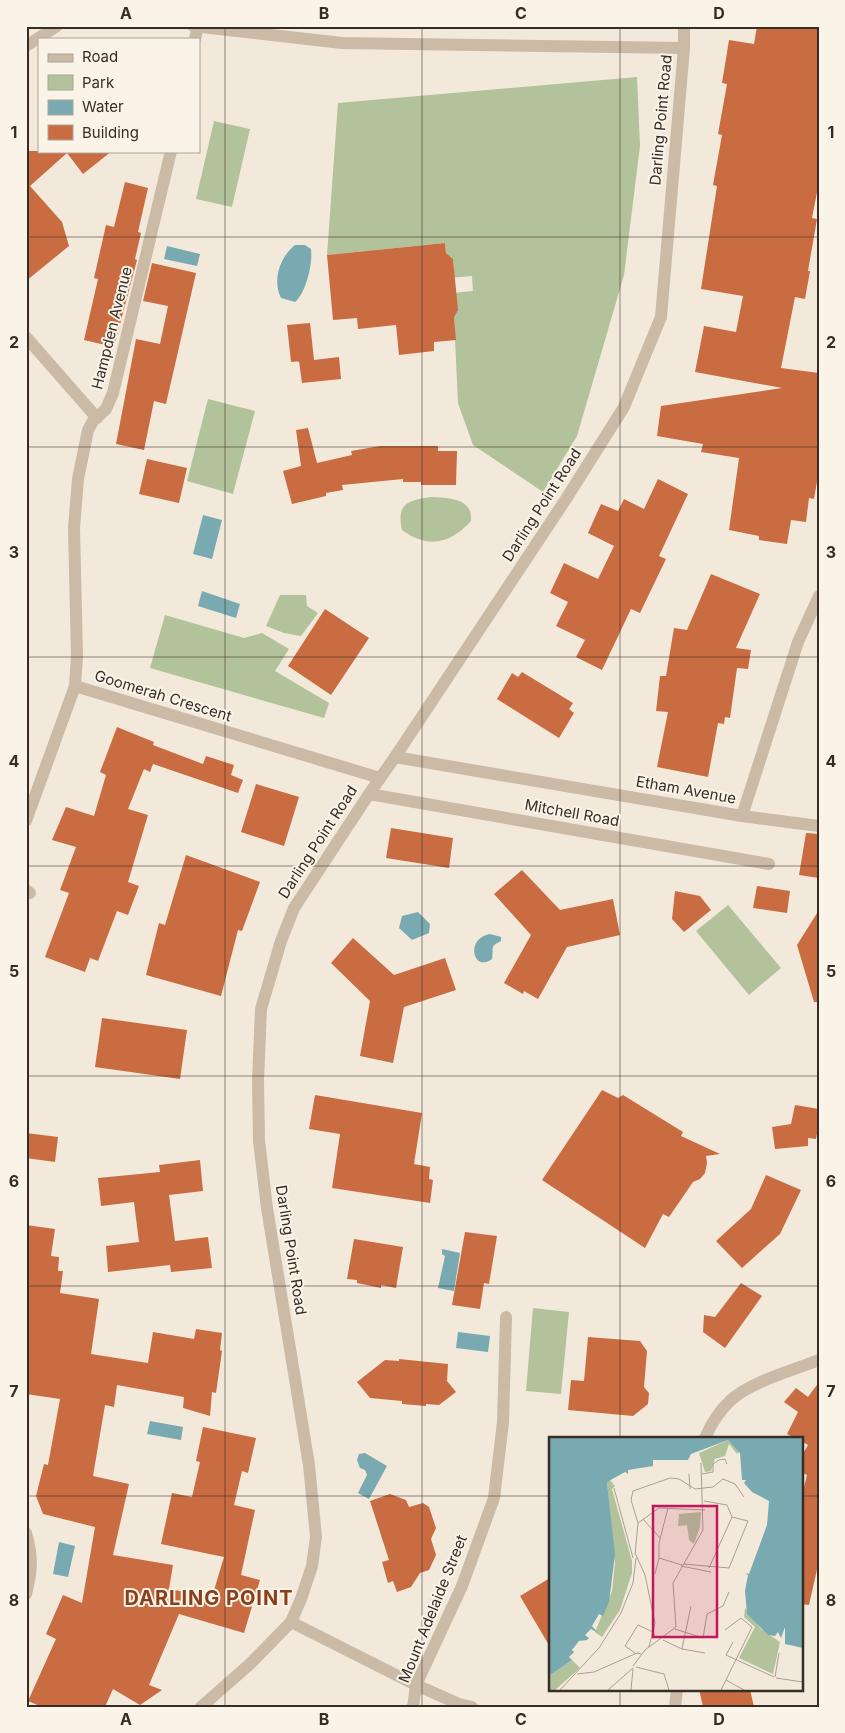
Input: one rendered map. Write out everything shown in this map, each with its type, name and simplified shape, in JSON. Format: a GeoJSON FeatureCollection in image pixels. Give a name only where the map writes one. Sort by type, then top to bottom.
{"type":"FeatureCollection","features":[{"type":"Feature","properties":{"kind":"street"},"geometry":{"type":"LineString","coordinates":[[38,38],[57,26]]}},
{"type":"Feature","properties":{"kind":"street"},"geometry":{"type":"LineString","coordinates":[[192,26],[342,42],[684,48]]}},
{"type":"Feature","properties":{"kind":"street","name":"Darling Point Road"},"geometry":{"type":"LineString","coordinates":[[201,1707],[250,1664],[291,1622],[312,1566],[316,1537],[309,1465],[267,1208],[259,1141],[258,1081],[261,1009],[281,941],[294,908],[571,491],[624,407],[661,317],[684,48],[684,26]]}},
{"type":"Feature","properties":{"kind":"street"},"geometry":{"type":"LineString","coordinates":[[26,46],[38,38]]}},
{"type":"Feature","properties":{"kind":"street","name":"Hampden Avenue"},"geometry":{"type":"LineString","coordinates":[[75,686],[77,668],[74,572],[75,507],[78,479],[85,441],[91,425],[106,410],[113,394],[171,152]]}},
{"type":"Feature","properties":{"kind":"street"},"geometry":{"type":"LineString","coordinates":[[26,337],[97,418]]}},
{"type":"Feature","properties":{"kind":"street","name":"Etham Avenue"},"geometry":{"type":"LineString","coordinates":[[395,758],[742,816],[798,642],[819,596]]}},
{"type":"Feature","properties":{"kind":"street","name":"Goomerah Crescent"},"geometry":{"type":"LineString","coordinates":[[26,821],[75,686],[380,778]]}},
{"type":"Feature","properties":{"kind":"street","name":"Mitchell Road"},"geometry":{"type":"LineString","coordinates":[[369,794],[769,864]]}},
{"type":"Feature","properties":{"kind":"street"},"geometry":{"type":"LineString","coordinates":[[742,816],[819,826]]}},
{"type":"Feature","properties":{"kind":"street","name":"Mount Adelaide Street"},"geometry":{"type":"LineString","coordinates":[[413,1707],[416,1685],[462,1586],[494,1498],[503,1422],[506,1317]]}},
{"type":"Feature","properties":{"kind":"street"},"geometry":{"type":"LineString","coordinates":[[705,1437],[714,1418],[732,1399],[754,1386],[819,1360]]}},
{"type":"Feature","properties":{"kind":"street"},"geometry":{"type":"LineString","coordinates":[[26,1533],[32,1571],[26,1594]]}},
{"type":"Feature","properties":{"kind":"street"},"geometry":{"type":"LineString","coordinates":[[291,1622],[416,1685],[459,1704],[472,1707]]}},
{"type":"Feature","properties":{"kind":"street"},"geometry":{"type":"LineString","coordinates":[[675,1707],[677,1690]]}},
{"type":"Feature","properties":{"kind":"green space"},"geometry":{"type":"Polygon","coordinates":[[[637,77],[640,146],[624,275],[577,436],[543,492],[473,445],[458,403],[454,318],[458,310],[452,293],[473,291],[472,276],[448,278],[454,268],[453,259],[446,253],[445,243],[327,255],[338,103],[637,77]]]}},
{"type":"Feature","properties":{"kind":"green space"},"geometry":{"type":"Polygon","coordinates":[[[214,121],[250,129],[232,207],[196,199],[214,121]]]}},
{"type":"Feature","properties":{"kind":"green space"},"geometry":{"type":"Polygon","coordinates":[[[208,399],[255,411],[233,494],[187,481],[208,399]]]}},
{"type":"Feature","properties":{"kind":"green space"},"geometry":{"type":"Polygon","coordinates":[[[431,497],[462,502],[470,510],[471,521],[455,535],[438,541],[421,540],[402,530],[402,509],[410,502],[431,497]]]}},
{"type":"Feature","properties":{"kind":"green space"},"geometry":{"type":"Polygon","coordinates":[[[280,595],[306,595],[307,606],[318,613],[301,636],[284,633],[266,626],[280,595]]]}},
{"type":"Feature","properties":{"kind":"green space"},"geometry":{"type":"Polygon","coordinates":[[[165,615],[244,638],[262,633],[289,649],[275,671],[329,703],[324,718],[150,668],[165,615]]]}},
{"type":"Feature","properties":{"kind":"green space"},"geometry":{"type":"Polygon","coordinates":[[[728,905],[781,968],[749,995],[696,931],[728,905]]]}},
{"type":"Feature","properties":{"kind":"green space"},"geometry":{"type":"Polygon","coordinates":[[[533,1308],[569,1312],[561,1394],[526,1391],[533,1308]]]}},
{"type":"Feature","properties":{"kind":"water"},"geometry":{"type":"Polygon","coordinates":[[[295,245],[305,245],[311,249],[311,255],[310,270],[305,285],[295,302],[281,298],[277,284],[282,262],[295,245]]]}},
{"type":"Feature","properties":{"kind":"water"},"geometry":{"type":"Polygon","coordinates":[[[167,246],[200,254],[197,266],[164,259],[167,246]]]}},
{"type":"Feature","properties":{"kind":"water"},"geometry":{"type":"Polygon","coordinates":[[[203,515],[222,520],[212,559],[193,554],[203,515]]]}},
{"type":"Feature","properties":{"kind":"water"},"geometry":{"type":"Polygon","coordinates":[[[202,591],[240,604],[236,618],[198,606],[202,591]]]}},
{"type":"Feature","properties":{"kind":"water"},"geometry":{"type":"Polygon","coordinates":[[[418,912],[430,924],[429,933],[412,940],[399,928],[402,916],[418,912]]]}},
{"type":"Feature","properties":{"kind":"water"},"geometry":{"type":"Polygon","coordinates":[[[490,934],[501,937],[501,941],[493,946],[492,959],[480,962],[474,954],[474,948],[482,937],[490,934]]]}},
{"type":"Feature","properties":{"kind":"water"},"geometry":{"type":"Polygon","coordinates":[[[442,1249],[460,1253],[454,1291],[438,1288],[445,1256],[442,1254],[442,1249]]]}},
{"type":"Feature","properties":{"kind":"water"},"geometry":{"type":"Polygon","coordinates":[[[458,1332],[490,1336],[488,1352],[456,1348],[458,1332]]]}},
{"type":"Feature","properties":{"kind":"water"},"geometry":{"type":"Polygon","coordinates":[[[150,1421],[183,1427],[181,1440],[147,1434],[150,1421]]]}},
{"type":"Feature","properties":{"kind":"water"},"geometry":{"type":"Polygon","coordinates":[[[365,1453],[387,1466],[369,1499],[358,1493],[367,1475],[365,1470],[360,1468],[357,1460],[359,1454],[365,1453]]]}},
{"type":"Feature","properties":{"kind":"water"},"geometry":{"type":"Polygon","coordinates":[[[59,1542],[75,1546],[68,1577],[53,1574],[59,1542]]]}},
{"type":"Feature","properties":{"kind":"building"},"geometry":{"type":"Polygon","coordinates":[[[757,26],[819,26],[819,182],[812,218],[817,219],[805,299],[795,297],[781,368],[819,373],[819,470],[814,499],[809,498],[806,522],[791,520],[787,544],[759,540],[759,536],[729,530],[739,458],[701,452],[703,444],[657,436],[661,406],[782,388],[695,372],[704,326],[736,332],[743,296],[701,289],[717,186],[713,185],[722,135],[718,134],[727,84],[722,83],[729,40],[754,44],[757,26]]]}},
{"type":"Feature","properties":{"kind":"building"},"geometry":{"type":"Polygon","coordinates":[[[26,151],[111,152],[83,174],[67,153],[30,186],[62,222],[69,246],[26,281],[26,151]]]}},
{"type":"Feature","properties":{"kind":"building"},"geometry":{"type":"Polygon","coordinates":[[[125,182],[148,188],[138,232],[141,233],[135,259],[137,260],[114,347],[84,340],[98,279],[94,278],[106,225],[114,227],[125,182]]]}},
{"type":"Feature","properties":{"kind":"building"},"geometry":{"type":"Polygon","coordinates":[[[445,243],[446,253],[453,259],[458,310],[454,318],[456,340],[434,342],[434,351],[399,355],[396,325],[358,329],[357,318],[333,320],[327,255],[445,243]]]}},
{"type":"Feature","properties":{"kind":"building"},"geometry":{"type":"Polygon","coordinates":[[[152,263],[196,273],[166,404],[154,401],[144,450],[116,444],[136,339],[160,344],[168,306],[143,301],[152,263]]]}},
{"type":"Feature","properties":{"kind":"building"},"geometry":{"type":"Polygon","coordinates":[[[310,323],[314,360],[339,357],[341,379],[302,383],[299,361],[291,362],[287,325],[310,323]]]}},
{"type":"Feature","properties":{"kind":"building"},"geometry":{"type":"Polygon","coordinates":[[[308,428],[317,463],[352,455],[351,451],[380,446],[438,446],[438,451],[457,451],[456,485],[421,485],[421,482],[403,482],[403,479],[342,485],[343,490],[326,493],[326,496],[292,504],[283,471],[301,466],[296,430],[308,428]]]}},
{"type":"Feature","properties":{"kind":"building"},"geometry":{"type":"Polygon","coordinates":[[[147,459],[187,468],[179,503],[139,494],[147,459]]]}},
{"type":"Feature","properties":{"kind":"building"},"geometry":{"type":"Polygon","coordinates":[[[658,479],[688,494],[659,556],[666,559],[640,613],[631,609],[602,670],[576,657],[585,640],[556,626],[568,602],[550,593],[564,563],[598,579],[614,546],[588,533],[601,504],[618,511],[624,499],[644,509],[658,479]]]}},
{"type":"Feature","properties":{"kind":"building"},"geometry":{"type":"Polygon","coordinates":[[[711,574],[760,594],[736,648],[751,650],[748,669],[737,668],[730,718],[725,717],[724,724],[718,723],[708,777],[657,767],[668,712],[656,711],[660,676],[666,676],[674,628],[687,630],[711,574]]]}},
{"type":"Feature","properties":{"kind":"building"},"geometry":{"type":"Polygon","coordinates":[[[325,609],[369,638],[331,695],[288,666],[325,609]]]}},
{"type":"Feature","properties":{"kind":"building"},"geometry":{"type":"Polygon","coordinates":[[[522,672],[573,703],[569,709],[574,713],[559,738],[497,699],[512,673],[518,677],[522,672]]]}},
{"type":"Feature","properties":{"kind":"building"},"geometry":{"type":"Polygon","coordinates":[[[117,727],[154,742],[153,745],[203,764],[206,756],[234,765],[231,775],[243,780],[238,793],[153,764],[150,772],[144,769],[128,809],[148,815],[128,882],[139,886],[128,915],[117,911],[98,961],[90,958],[85,972],[45,957],[69,893],[60,890],[76,847],[52,840],[66,807],[94,816],[106,775],[100,772],[117,727]]]}},
{"type":"Feature","properties":{"kind":"building"},"geometry":{"type":"Polygon","coordinates":[[[256,784],[299,797],[284,846],[241,832],[256,784]]]}},
{"type":"Feature","properties":{"kind":"building"},"geometry":{"type":"Polygon","coordinates":[[[391,828],[453,838],[449,868],[386,858],[391,828]]]}},
{"type":"Feature","properties":{"kind":"building"},"geometry":{"type":"Polygon","coordinates":[[[806,833],[819,834],[819,878],[799,875],[806,833]]]}},
{"type":"Feature","properties":{"kind":"building"},"geometry":{"type":"Polygon","coordinates":[[[186,855],[260,882],[242,931],[238,930],[221,996],[146,975],[159,923],[165,925],[186,855]]]}},
{"type":"Feature","properties":{"kind":"building"},"geometry":{"type":"Polygon","coordinates":[[[522,870],[560,910],[613,899],[620,935],[567,947],[538,999],[524,991],[523,994],[504,983],[531,935],[494,894],[522,870]]]}},
{"type":"Feature","properties":{"kind":"building"},"geometry":{"type":"Polygon","coordinates":[[[757,886],[790,891],[787,913],[753,908],[757,886]]]}},
{"type":"Feature","properties":{"kind":"building"},"geometry":{"type":"Polygon","coordinates":[[[675,891],[700,896],[711,910],[684,932],[672,919],[675,891]]]}},
{"type":"Feature","properties":{"kind":"building"},"geometry":{"type":"Polygon","coordinates":[[[819,910],[819,1002],[814,1002],[797,945],[819,910]]]}},
{"type":"Feature","properties":{"kind":"building"},"geometry":{"type":"Polygon","coordinates":[[[353,938],[394,975],[445,958],[456,990],[404,1007],[393,1063],[360,1056],[370,1001],[331,963],[353,938]]]}},
{"type":"Feature","properties":{"kind":"building"},"geometry":{"type":"Polygon","coordinates":[[[102,1018],[187,1030],[180,1079],[95,1067],[102,1018]]]}},
{"type":"Feature","properties":{"kind":"building"},"geometry":{"type":"Polygon","coordinates":[[[602,1090],[618,1098],[623,1095],[683,1132],[681,1136],[720,1154],[706,1156],[705,1173],[700,1179],[693,1182],[669,1217],[663,1214],[645,1248],[542,1180],[602,1090]]]}},
{"type":"Feature","properties":{"kind":"building"},"geometry":{"type":"Polygon","coordinates":[[[315,1095],[422,1113],[414,1164],[430,1167],[429,1179],[433,1180],[430,1203],[332,1188],[340,1134],[309,1129],[315,1095]]]}},
{"type":"Feature","properties":{"kind":"building"},"geometry":{"type":"Polygon","coordinates":[[[795,1105],[819,1109],[816,1139],[808,1138],[808,1146],[775,1149],[772,1127],[791,1124],[795,1105]]]}},
{"type":"Feature","properties":{"kind":"building"},"geometry":{"type":"Polygon","coordinates":[[[26,1133],[58,1137],[55,1162],[26,1158],[26,1133]]]}},
{"type":"Feature","properties":{"kind":"building"},"geometry":{"type":"Polygon","coordinates":[[[200,1160],[203,1191],[169,1195],[175,1241],[208,1237],[212,1268],[171,1272],[170,1265],[108,1272],[106,1246],[139,1242],[134,1202],[101,1206],[98,1178],[160,1172],[159,1165],[200,1160]]]}},
{"type":"Feature","properties":{"kind":"building"},"geometry":{"type":"Polygon","coordinates":[[[766,1175],[801,1190],[780,1234],[742,1268],[716,1241],[751,1209],[766,1175]]]}},
{"type":"Feature","properties":{"kind":"building"},"geometry":{"type":"Polygon","coordinates":[[[26,1225],[55,1229],[51,1256],[59,1257],[58,1271],[63,1271],[60,1293],[99,1299],[91,1354],[148,1363],[153,1332],[194,1339],[196,1329],[222,1333],[220,1350],[222,1351],[216,1393],[212,1392],[210,1416],[183,1408],[184,1397],[117,1385],[114,1407],[105,1405],[93,1476],[129,1484],[113,1555],[173,1565],[169,1589],[212,1597],[224,1557],[161,1544],[172,1493],[192,1497],[200,1462],[196,1461],[203,1427],[256,1438],[248,1473],[242,1471],[234,1505],[255,1510],[241,1575],[260,1580],[244,1633],[179,1614],[149,1685],[162,1690],[140,1705],[113,1689],[105,1707],[42,1707],[28,1701],[56,1639],[46,1634],[63,1595],[82,1603],[95,1527],[43,1514],[36,1496],[44,1464],[48,1465],[60,1399],[26,1394],[26,1225]]]}},
{"type":"Feature","properties":{"kind":"building"},"geometry":{"type":"Polygon","coordinates":[[[465,1232],[497,1236],[489,1284],[484,1283],[480,1309],[452,1305],[465,1232]]]}},
{"type":"Feature","properties":{"kind":"building"},"geometry":{"type":"Polygon","coordinates":[[[354,1239],[403,1247],[396,1288],[381,1285],[381,1288],[357,1283],[357,1280],[347,1279],[354,1239]]]}},
{"type":"Feature","properties":{"kind":"building"},"geometry":{"type":"Polygon","coordinates":[[[741,1283],[762,1296],[725,1348],[703,1332],[704,1315],[715,1317],[741,1283]]]}},
{"type":"Feature","properties":{"kind":"building"},"geometry":{"type":"Polygon","coordinates":[[[588,1337],[640,1341],[647,1351],[644,1387],[649,1393],[648,1404],[633,1416],[568,1410],[571,1380],[584,1381],[588,1337]]]}},
{"type":"Feature","properties":{"kind":"building"},"geometry":{"type":"Polygon","coordinates":[[[399,1359],[448,1364],[447,1381],[456,1392],[439,1405],[426,1404],[426,1406],[402,1404],[402,1401],[370,1398],[357,1382],[385,1360],[399,1361],[399,1359]]]}},
{"type":"Feature","properties":{"kind":"building"},"geometry":{"type":"Polygon","coordinates":[[[819,1382],[819,1561],[809,1605],[802,1604],[802,1495],[807,1475],[802,1472],[802,1455],[808,1445],[802,1442],[802,1437],[793,1437],[787,1434],[798,1412],[784,1402],[796,1388],[808,1397],[819,1382]]]}},
{"type":"Feature","properties":{"kind":"building"},"geometry":{"type":"Polygon","coordinates":[[[390,1494],[406,1500],[409,1507],[423,1503],[429,1507],[436,1528],[431,1539],[436,1555],[429,1570],[420,1573],[411,1587],[397,1592],[393,1581],[388,1583],[382,1562],[389,1560],[370,1501],[390,1494]]]}},
{"type":"Feature","properties":{"kind":"building"},"geometry":{"type":"Polygon","coordinates":[[[549,1579],[549,1645],[520,1596],[549,1579]]]}},
{"type":"Feature","properties":{"kind":"building"},"geometry":{"type":"Polygon","coordinates":[[[699,1690],[750,1690],[754,1707],[703,1707],[699,1690]]]}},
{"type":"Feature","properties":{"kind":"district","name":"DARLING POINT"},"geometry":{"type":"Point","coordinates":[209,1598]}}]}
